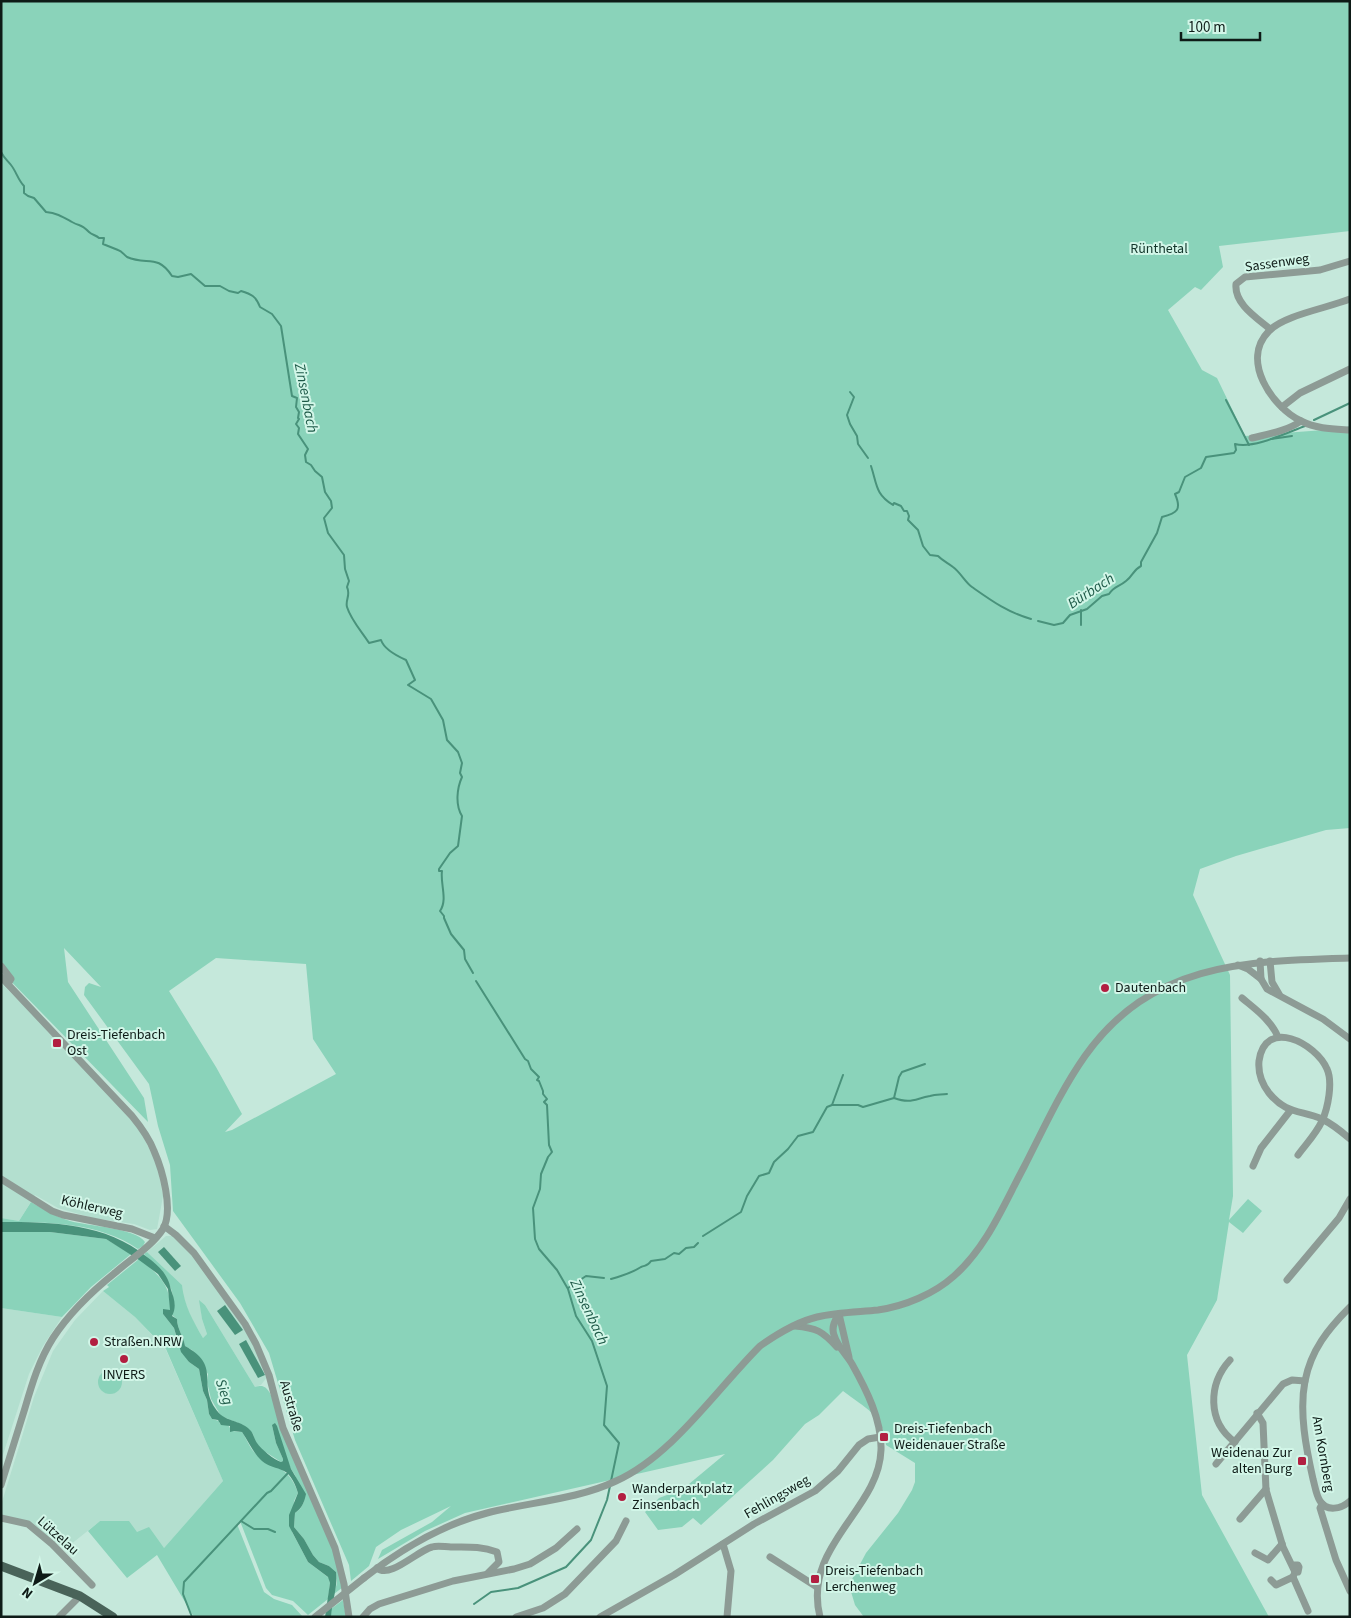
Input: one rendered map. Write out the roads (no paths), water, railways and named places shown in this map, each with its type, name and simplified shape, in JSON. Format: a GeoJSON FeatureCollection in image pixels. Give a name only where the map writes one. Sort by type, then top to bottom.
{"type":"FeatureCollection","features":[{"type":"Feature","properties":{"kind":"main road"},"geometry":{"type":"LineString","coordinates":[[1,1566],[80,1596],[114,1617]]}},
{"type":"Feature","properties":{"kind":"street","name":"Sassenweg"},"geometry":{"type":"LineString","coordinates":[[1270,329],[1244,305],[1237,295],[1236,284],[1240,280],[1245,277],[1320,270],[1350,261]]}},
{"type":"Feature","properties":{"kind":"street"},"geometry":{"type":"LineString","coordinates":[[1350,299],[1289,319],[1270,329],[1258,351],[1259,373],[1269,392],[1282,407],[1301,421],[1326,429],[1350,430]]}},
{"type":"Feature","properties":{"kind":"street"},"geometry":{"type":"LineString","coordinates":[[1282,407],[1300,393],[1350,369]]}},
{"type":"Feature","properties":{"kind":"street"},"geometry":{"type":"LineString","coordinates":[[1252,438],[1280,430],[1301,421]]}},
{"type":"Feature","properties":{"kind":"street"},"geometry":{"type":"LineString","coordinates":[[315,1617],[377,1568],[409,1546],[456,1522],[488,1512],[571,1495],[604,1486],[631,1474],[654,1457],[686,1426],[760,1346],[792,1326],[816,1317],[891,1308],[925,1296],[940,1286],[964,1267],[975,1254],[1084,1057],[1100,1036],[1121,1017],[1147,998],[1180,979],[1236,964],[1270,960],[1350,958]]}},
{"type":"Feature","properties":{"kind":"street"},"geometry":{"type":"LineString","coordinates":[[1270,960],[1272,982],[1280,996]]}},
{"type":"Feature","properties":{"kind":"street"},"geometry":{"type":"LineString","coordinates":[[1260,961],[1261,979]]}},
{"type":"Feature","properties":{"kind":"street"},"geometry":{"type":"LineString","coordinates":[[1236,964],[1248,969],[1261,979],[1267,989],[1323,1019],[1350,1039]]}},
{"type":"Feature","properties":{"kind":"street"},"geometry":{"type":"LineString","coordinates":[[1,966],[11,979],[8,984]]}},
{"type":"Feature","properties":{"kind":"street"},"geometry":{"type":"LineString","coordinates":[[1,976],[144,1131],[154,1151],[164,1180],[167,1204],[164,1226],[155,1238],[80,1303],[67,1318],[47,1348],[33,1381],[1,1485]]}},
{"type":"Feature","properties":{"kind":"street"},"geometry":{"type":"LineString","coordinates":[[1242,998],[1264,1017],[1278,1037]]}},
{"type":"Feature","properties":{"kind":"street"},"geometry":{"type":"LineString","coordinates":[[1298,1155],[1323,1120],[1330,1084],[1328,1071],[1322,1059],[1308,1046],[1291,1038],[1278,1037],[1270,1039],[1262,1050],[1259,1066],[1263,1083],[1277,1102],[1290,1111],[1323,1120],[1350,1139]]}},
{"type":"Feature","properties":{"kind":"street"},"geometry":{"type":"LineString","coordinates":[[1253,1166],[1261,1148],[1290,1111]]}},
{"type":"Feature","properties":{"kind":"street","name":"Köhlerweg"},"geometry":{"type":"LineString","coordinates":[[1,1179],[52,1211],[142,1232],[155,1238]]}},
{"type":"Feature","properties":{"kind":"street"},"geometry":{"type":"LineString","coordinates":[[1287,1280],[1339,1218],[1350,1199]]}},
{"type":"Feature","properties":{"kind":"street","name":"Austraße"},"geometry":{"type":"LineString","coordinates":[[164,1226],[194,1253],[245,1324],[259,1351],[269,1375],[283,1428],[335,1548],[344,1584],[349,1617]]}},
{"type":"Feature","properties":{"kind":"street","name":"Am Kornberg"},"geometry":{"type":"LineString","coordinates":[[1350,1307],[1321,1339],[1311,1360],[1305,1381],[1303,1412],[1307,1447],[1316,1492],[1318,1500],[1322,1504],[1320,1508],[1336,1560],[1350,1591]]}},
{"type":"Feature","properties":{"kind":"street"},"geometry":{"type":"LineString","coordinates":[[820,1617],[817,1607],[818,1587],[822,1568],[830,1550],[869,1489],[878,1470],[881,1451],[880,1437],[873,1409],[848,1359],[840,1314]]}},
{"type":"Feature","properties":{"kind":"street"},"geometry":{"type":"LineString","coordinates":[[792,1326],[811,1328],[822,1332],[848,1359]]}},
{"type":"Feature","properties":{"kind":"street"},"geometry":{"type":"LineString","coordinates":[[1230,1360],[1221,1370],[1215,1385],[1213,1399],[1218,1421],[1227,1436],[1234,1442]]}},
{"type":"Feature","properties":{"kind":"street"},"geometry":{"type":"LineString","coordinates":[[1216,1464],[1283,1384],[1292,1380],[1305,1381]]}},
{"type":"Feature","properties":{"kind":"street"},"geometry":{"type":"LineString","coordinates":[[1257,1413],[1262,1423],[1266,1489],[1282,1544],[1308,1612]]}},
{"type":"Feature","properties":{"kind":"street","name":"Fehlingsweg"},"geometry":{"type":"LineString","coordinates":[[600,1617],[724,1544],[754,1524],[815,1491],[838,1472],[859,1445],[868,1439],[880,1437]]}},
{"type":"Feature","properties":{"kind":"street"},"geometry":{"type":"LineString","coordinates":[[1240,1519],[1266,1489]]}},
{"type":"Feature","properties":{"kind":"street"},"geometry":{"type":"LineString","coordinates":[[1322,1504],[1332,1509],[1350,1501]]}},
{"type":"Feature","properties":{"kind":"street","name":"Am Kornberg"},"geometry":{"type":"LineString","coordinates":[[1326,1526],[1332,1509]]}},
{"type":"Feature","properties":{"kind":"street","name":"Lützelau"},"geometry":{"type":"LineString","coordinates":[[1,1518],[28,1524],[52,1544],[92,1585]]}},
{"type":"Feature","properties":{"kind":"street"},"geometry":{"type":"LineString","coordinates":[[516,1617],[543,1608],[565,1594],[616,1541],[626,1521]]}},
{"type":"Feature","properties":{"kind":"street"},"geometry":{"type":"LineString","coordinates":[[363,1617],[370,1609],[379,1604],[453,1581],[514,1569],[540,1559],[556,1548],[577,1529]]}},
{"type":"Feature","properties":{"kind":"street"},"geometry":{"type":"LineString","coordinates":[[724,1544],[731,1571],[727,1617]]}},
{"type":"Feature","properties":{"kind":"street"},"geometry":{"type":"LineString","coordinates":[[1255,1553],[1268,1560],[1282,1544]]}},
{"type":"Feature","properties":{"kind":"street"},"geometry":{"type":"LineString","coordinates":[[377,1568],[382,1571],[391,1570],[433,1546],[484,1547],[497,1552],[499,1556],[499,1562],[487,1574]]}},
{"type":"Feature","properties":{"kind":"street"},"geometry":{"type":"LineString","coordinates":[[770,1557],[818,1587]]}},
{"type":"Feature","properties":{"kind":"street"},"geometry":{"type":"LineString","coordinates":[[1271,1580],[1276,1585],[1293,1571]]}},
{"type":"Feature","properties":{"kind":"street"},"geometry":{"type":"LineString","coordinates":[[61,1616],[80,1596]]}},
{"type":"Feature","properties":{"kind":"waterway","name":"Zinsenbach"},"geometry":{"type":"LineString","coordinates":[[1,152],[13,167],[24,186],[24,193],[34,198],[46,212],[60,215],[82,226],[99,238],[104,238],[103,244],[127,257],[156,262],[167,269],[172,276],[178,277],[191,274],[205,286],[220,286],[229,291],[238,293],[241,291],[250,294],[257,300],[260,307],[272,314],[281,326],[292,396],[297,398],[296,407],[299,412],[299,419],[296,424],[299,428],[298,434],[308,449],[305,455],[306,462],[322,477],[325,492],[331,501],[332,508],[324,518],[328,533],[344,555],[345,569],[349,581],[347,587],[349,612],[369,643],[381,640],[388,649],[406,660],[415,680],[408,685],[431,699],[443,720],[447,740],[458,752],[462,763],[460,773],[462,777],[458,796],[458,807],[462,816],[458,846],[450,853],[439,869],[439,871],[442,871],[444,897],[440,911],[451,934],[464,950],[465,959],[473,973]]}},
{"type":"Feature","properties":{"kind":"waterway","name":"Bürbach"},"geometry":{"type":"LineString","coordinates":[[850,392],[854,397],[847,415],[857,436],[858,444],[868,458]]}},
{"type":"Feature","properties":{"kind":"waterway"},"geometry":{"type":"LineString","coordinates":[[1226,400],[1249,445]]}},
{"type":"Feature","properties":{"kind":"waterway","name":"Bürbach"},"geometry":{"type":"LineString","coordinates":[[1314,420],[1350,403]]}},
{"type":"Feature","properties":{"kind":"waterway","name":"Bürbach"},"geometry":{"type":"LineString","coordinates":[[1038,621],[1054,625],[1063,623],[1070,615],[1087,609],[1102,596],[1109,594],[1128,579],[1141,566],[1141,562],[1157,533],[1162,517],[1177,510],[1178,504],[1175,494],[1179,492],[1185,477],[1201,468],[1206,457],[1234,453],[1236,450],[1235,444],[1243,445],[1260,442],[1305,426]]}},
{"type":"Feature","properties":{"kind":"waterway","name":"Bürbach"},"geometry":{"type":"LineString","coordinates":[[1271,439],[1292,436]]}},
{"type":"Feature","properties":{"kind":"waterway","name":"Bürbach"},"geometry":{"type":"LineString","coordinates":[[871,466],[880,493],[887,501],[893,505],[894,503],[901,506],[904,511],[907,511],[908,520],[918,530],[923,546],[930,555],[938,556],[958,572],[970,585],[993,601],[1014,613],[1031,619]]}},
{"type":"Feature","properties":{"kind":"waterway"},"geometry":{"type":"LineString","coordinates":[[1081,610],[1081,625]]}},
{"type":"Feature","properties":{"kind":"waterway","name":"Zinsenbach"},"geometry":{"type":"LineString","coordinates":[[476,981],[528,1061],[531,1069],[539,1077],[537,1080],[547,1099],[544,1102],[547,1105],[549,1145],[552,1152],[541,1174],[540,1189],[533,1208],[535,1239],[539,1249],[557,1270],[568,1289],[576,1316],[592,1341],[607,1386],[604,1425],[619,1443],[611,1481]]}},
{"type":"Feature","properties":{"kind":"waterway"},"geometry":{"type":"LineString","coordinates":[[894,1098],[902,1072],[925,1064]]}},
{"type":"Feature","properties":{"kind":"waterway"},"geometry":{"type":"LineString","coordinates":[[703,1236],[741,1212],[747,1196],[759,1176],[769,1173],[774,1162],[798,1136],[813,1132],[827,1107],[832,1105],[843,1075]]}},
{"type":"Feature","properties":{"kind":"waterway"},"geometry":{"type":"LineString","coordinates":[[832,1105],[858,1105],[863,1107],[894,1098],[909,1101],[947,1094]]}},
{"type":"Feature","properties":{"kind":"waterway"},"geometry":{"type":"LineString","coordinates":[[611,1279],[648,1265],[651,1261],[665,1259],[674,1253],[679,1254],[686,1248],[694,1247],[698,1243]]}},
{"type":"Feature","properties":{"kind":"waterway"},"geometry":{"type":"LineString","coordinates":[[568,1288],[586,1276],[604,1278]]}},
{"type":"Feature","properties":{"kind":"waterway"},"geometry":{"type":"LineString","coordinates":[[192,1617],[183,1594],[184,1582],[288,1473]]}},
{"type":"Feature","properties":{"kind":"waterway","name":"Zinsenbach"},"geometry":{"type":"LineString","coordinates":[[474,1604],[491,1592],[518,1588],[566,1567],[591,1540],[607,1500],[610,1486]]}},
{"type":"Feature","properties":{"kind":"waterway"},"geometry":{"type":"LineString","coordinates":[[241,1521],[254,1529],[268,1529],[275,1532]]}},
{"type":"Feature","properties":{"kind":"place","name":"Dautenbach"},"geometry":{"type":"Point","coordinates":[1105,988]}},
{"type":"Feature","properties":{"kind":"place","name":"Dreis-Tiefenbach Ost"},"geometry":{"type":"Point","coordinates":[57,1043]}},
{"type":"Feature","properties":{"kind":"place","name":"Straßen.NRW"},"geometry":{"type":"Point","coordinates":[94,1342]}},
{"type":"Feature","properties":{"kind":"place","name":"INVERS"},"geometry":{"type":"Point","coordinates":[124,1359]}},
{"type":"Feature","properties":{"kind":"place","name":"Dreis-Tiefenbach Weidenauer Straße"},"geometry":{"type":"Point","coordinates":[884,1437]}},
{"type":"Feature","properties":{"kind":"place","name":"Weidenau Zur alten Burg"},"geometry":{"type":"Point","coordinates":[1302,1461]}},
{"type":"Feature","properties":{"kind":"place","name":"Wanderparkplatz Zinsenbach"},"geometry":{"type":"Point","coordinates":[622,1497]}},
{"type":"Feature","properties":{"kind":"place","name":"Dreis-Tiefenbach Lerchenweg"},"geometry":{"type":"Point","coordinates":[815,1579]}},
{"type":"Feature","properties":{"kind":"park label","name":"Rünthetal"},"geometry":{"type":"Point","coordinates":[1159,249]}},
{"type":"Feature","properties":{"kind":"water label","name":"Sieg"},"geometry":{"type":"Point","coordinates":[224,1392]}}]}
